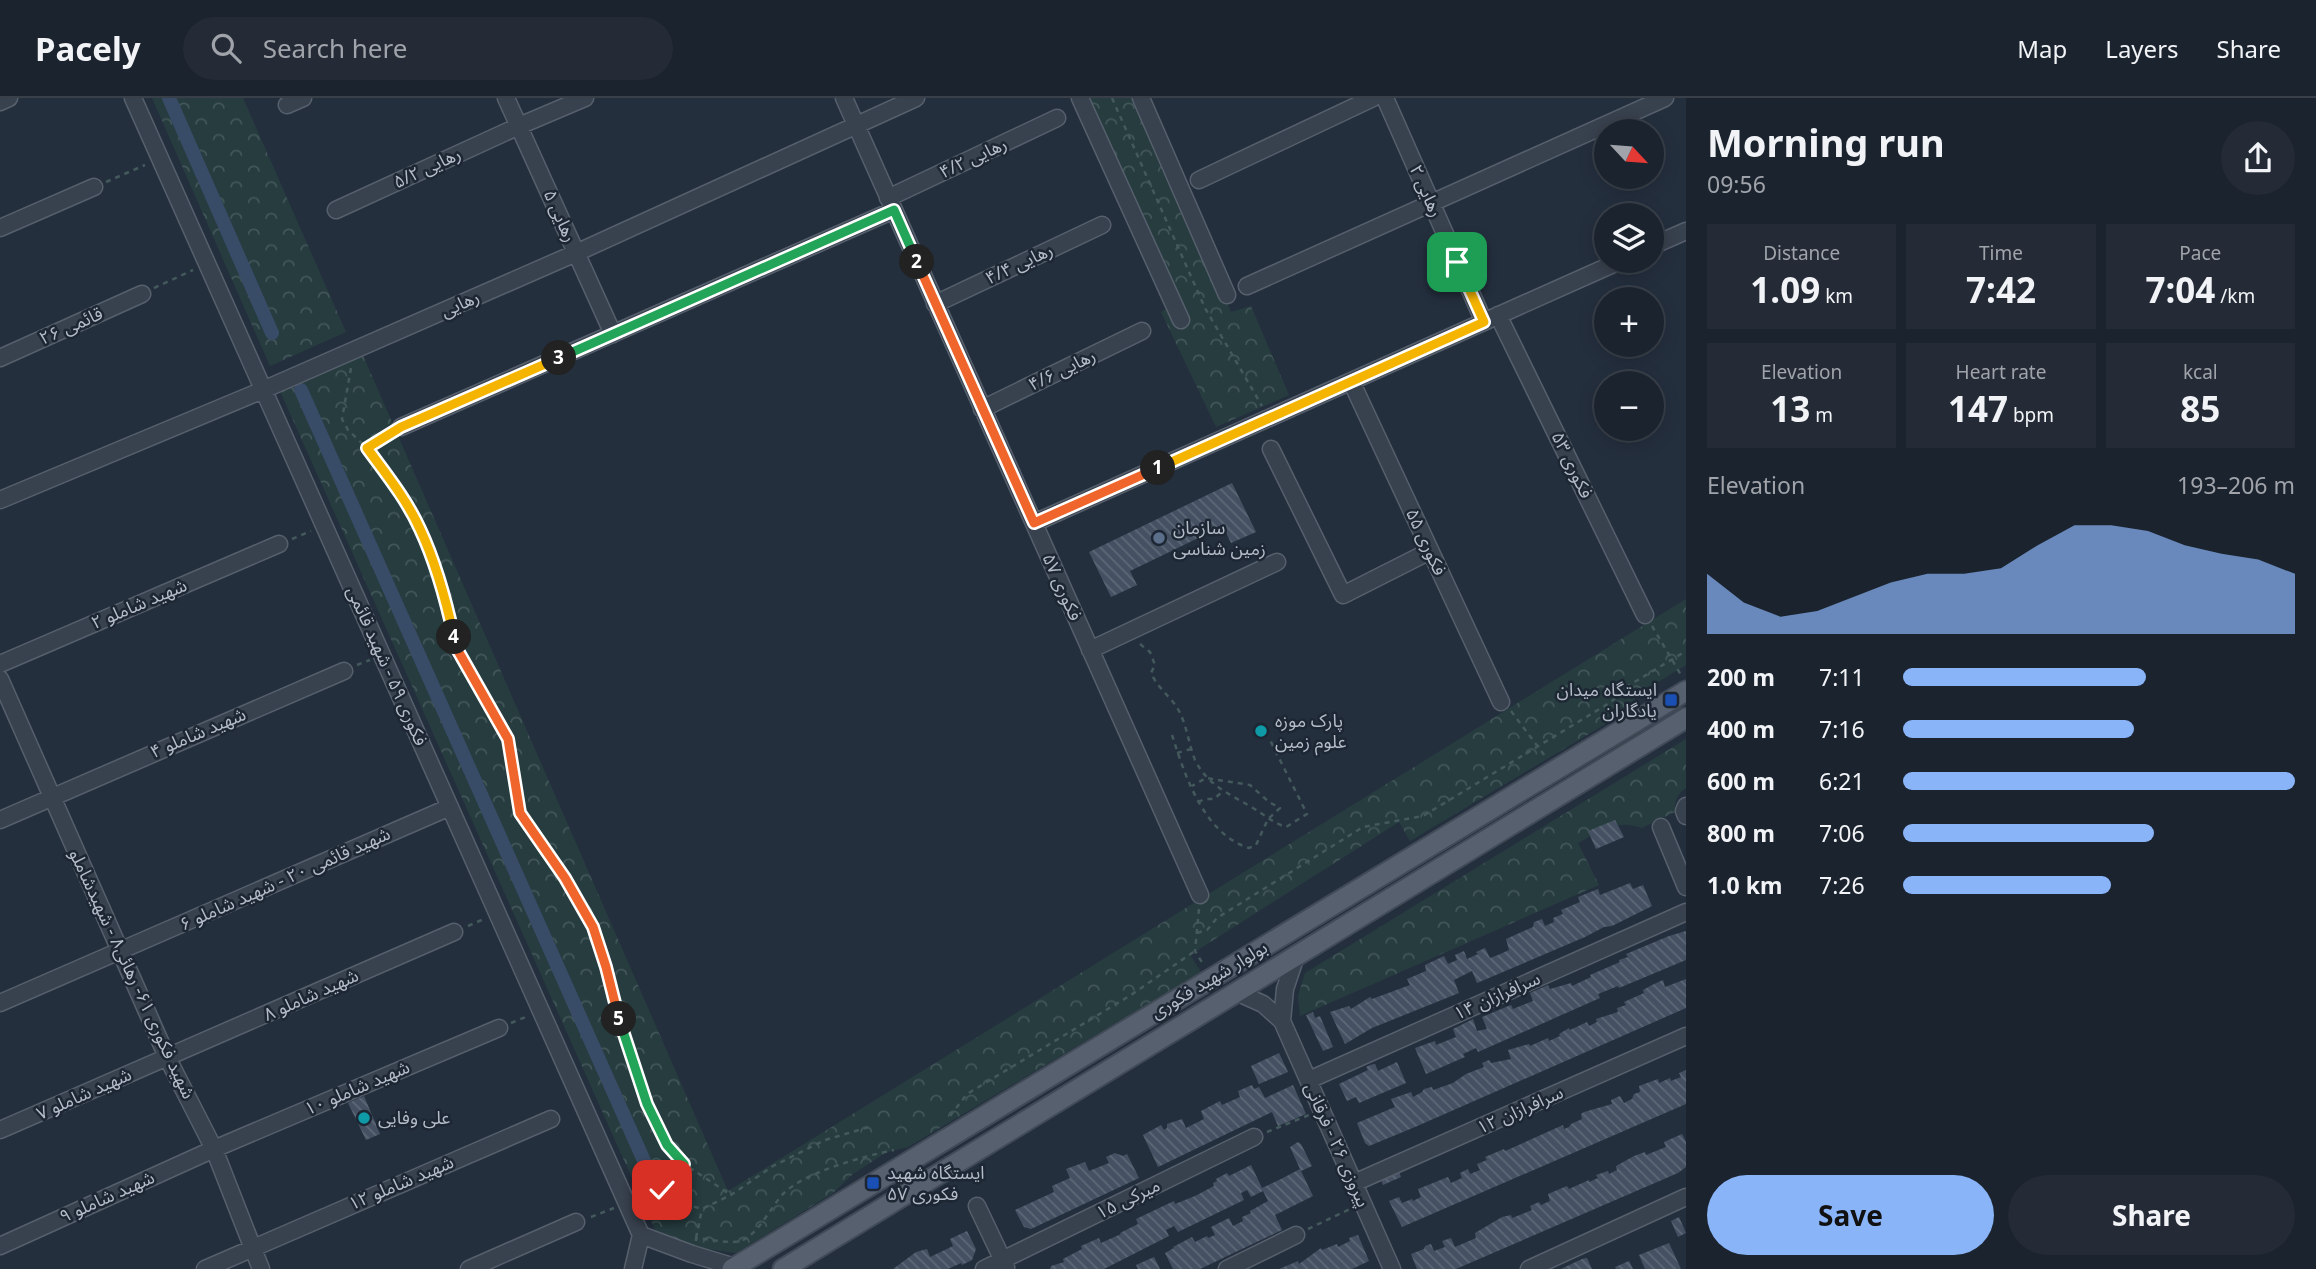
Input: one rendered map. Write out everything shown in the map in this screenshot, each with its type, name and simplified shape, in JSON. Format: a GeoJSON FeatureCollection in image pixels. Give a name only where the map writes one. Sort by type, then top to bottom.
{"type":"FeatureCollection","features":[{"type":"Feature","properties":{"kind":"main road","name":"بولوار شهید فکوری"},"geometry":{"type":"LineString","coordinates":[[733,1268],[1686,691]]}},
{"type":"Feature","properties":{"kind":"main road","name":"بولوار شهید فکوری"},"geometry":{"type":"LineString","coordinates":[[783,1269],[1686,718]]}},
{"type":"Feature","properties":{"kind":"street"},"geometry":{"type":"LineString","coordinates":[[0,103],[9,98]]}},
{"type":"Feature","properties":{"kind":"street","name":"فکوری ۵۹ - شهید قائمی"},"geometry":{"type":"LineString","coordinates":[[133,98],[641,1235]]}},
{"type":"Feature","properties":{"kind":"street"},"geometry":{"type":"LineString","coordinates":[[286,106],[303,98]]}},
{"type":"Feature","properties":{"kind":"street","name":"رهایی ۵"},"geometry":{"type":"LineString","coordinates":[[506,98],[613,334]]}},
{"type":"Feature","properties":{"kind":"street","name":"رهایی ۵/۲"},"geometry":{"type":"LineString","coordinates":[[336,210],[519,125],[585,98]]}},
{"type":"Feature","properties":{"kind":"street","name":"فکوری ۵۷"},"geometry":{"type":"LineString","coordinates":[[844,98],[1200,895]]}},
{"type":"Feature","properties":{"kind":"street","name":"رهایی"},"geometry":{"type":"LineString","coordinates":[[0,500],[263,390],[576,253],[916,98]]}},
{"type":"Feature","properties":{"kind":"street"},"geometry":{"type":"LineString","coordinates":[[1080,98],[1181,320]]}},
{"type":"Feature","properties":{"kind":"street"},"geometry":{"type":"LineString","coordinates":[[1141,98],[1227,295]]}},
{"type":"Feature","properties":{"kind":"street"},"geometry":{"type":"LineString","coordinates":[[1199,180],[1373,98]]}},
{"type":"Feature","properties":{"kind":"street","name":"رهایی ۲"},"geometry":{"type":"LineString","coordinates":[[1385,98],[1431,202],[1491,318]]}},
{"type":"Feature","properties":{"kind":"street"},"geometry":{"type":"LineString","coordinates":[[1247,286],[1665,98]]}},
{"type":"Feature","properties":{"kind":"street","name":"رهایی ۴/۲"},"geometry":{"type":"LineString","coordinates":[[401,427],[613,334],[891,204],[1057,118]]}},
{"type":"Feature","properties":{"kind":"street"},"geometry":{"type":"LineString","coordinates":[[0,228],[94,187]]}},
{"type":"Feature","properties":{"kind":"street","name":"رهایی ۴/۴"},"geometry":{"type":"LineString","coordinates":[[935,304],[1102,225]]}},
{"type":"Feature","properties":{"kind":"street"},"geometry":{"type":"LineString","coordinates":[[1664,241],[1686,231]]}},
{"type":"Feature","properties":{"kind":"street"},"geometry":{"type":"LineString","coordinates":[[1034,523],[1594,272]]}},
{"type":"Feature","properties":{"kind":"street","name":"قائمی ۲۶"},"geometry":{"type":"LineString","coordinates":[[0,358],[142,294]]}},
{"type":"Feature","properties":{"kind":"street","name":"فکوری ۵۳"},"geometry":{"type":"LineString","coordinates":[[1491,318],[1645,615]]}},
{"type":"Feature","properties":{"kind":"street","name":"رهایی ۴/۶"},"geometry":{"type":"LineString","coordinates":[[982,409],[1142,331]]}},
{"type":"Feature","properties":{"kind":"street","name":"فکوری ۵۵"},"geometry":{"type":"LineString","coordinates":[[1350,381],[1502,702]]}},
{"type":"Feature","properties":{"kind":"street"},"geometry":{"type":"LineString","coordinates":[[1271,449],[1343,595],[1430,551]]}},
{"type":"Feature","properties":{"kind":"street","name":"شهید شاملو ۲"},"geometry":{"type":"LineString","coordinates":[[0,664],[279,544]]}},
{"type":"Feature","properties":{"kind":"street"},"geometry":{"type":"LineString","coordinates":[[1090,650],[1277,562]]}},
{"type":"Feature","properties":{"kind":"street","name":"شهید شاملو ۴"},"geometry":{"type":"LineString","coordinates":[[0,820],[344,671]]}},
{"type":"Feature","properties":{"kind":"street","name":"شهید فکوری ۶۱- رهائی۸ - شهیدشاملو"},"geometry":{"type":"LineString","coordinates":[[0,680],[167,1057],[215,1149],[261,1269]]}},
{"type":"Feature","properties":{"kind":"street"},"geometry":{"type":"LineString","coordinates":[[1686,806],[1686,816]]}},
{"type":"Feature","properties":{"kind":"street","name":"شهید قائمی ۲۰ - شهید شاملو ۶"},"geometry":{"type":"LineString","coordinates":[[0,1003],[450,807]]}},
{"type":"Feature","properties":{"kind":"street"},"geometry":{"type":"LineString","coordinates":[[1661,827],[1686,887]]}},
{"type":"Feature","properties":{"kind":"street","name":"سرافرازان ۱۴"},"geometry":{"type":"LineString","coordinates":[[1309,1080],[1686,912]]}},
{"type":"Feature","properties":{"kind":"street","name":"شهید شاملو ۸"},"geometry":{"type":"LineString","coordinates":[[167,1057],[454,932]]}},
{"type":"Feature","properties":{"kind":"street"},"geometry":{"type":"LineString","coordinates":[[1282,1021],[1285,989],[1296,956]]}},
{"type":"Feature","properties":{"kind":"street"},"geometry":{"type":"LineString","coordinates":[[1236,992],[1263,1004],[1282,1021]]}},
{"type":"Feature","properties":{"kind":"street","name":"پیروزی ۲۶ - فرقانی"},"geometry":{"type":"LineString","coordinates":[[1282,1021],[1392,1269]]}},
{"type":"Feature","properties":{"kind":"street","name":"شهید شاملو ۱۰"},"geometry":{"type":"LineString","coordinates":[[215,1149],[499,1028]]}},
{"type":"Feature","properties":{"kind":"street","name":"سرافرازان ۱۲"},"geometry":{"type":"LineString","coordinates":[[1354,1183],[1686,1037]]}},
{"type":"Feature","properties":{"kind":"street","name":"شهید شاملو ۷"},"geometry":{"type":"LineString","coordinates":[[0,1130],[167,1057]]}},
{"type":"Feature","properties":{"kind":"street","name":"شهید شاملو ۱۲"},"geometry":{"type":"LineString","coordinates":[[205,1269],[551,1119]]}},
{"type":"Feature","properties":{"kind":"street","name":"میرکی ۱۵"},"geometry":{"type":"LineString","coordinates":[[984,1269],[1005,1264],[1254,1137]]}},
{"type":"Feature","properties":{"kind":"street","name":"شهید شاملو ۹"},"geometry":{"type":"LineString","coordinates":[[0,1245],[215,1149]]}},
{"type":"Feature","properties":{"kind":"street"},"geometry":{"type":"LineString","coordinates":[[1529,1269],[1686,1197]]}},
{"type":"Feature","properties":{"kind":"street"},"geometry":{"type":"LineString","coordinates":[[977,1206],[1005,1264]]}},
{"type":"Feature","properties":{"kind":"street"},"geometry":{"type":"LineString","coordinates":[[469,1269],[576,1222]]}},
{"type":"Feature","properties":{"kind":"street"},"geometry":{"type":"LineString","coordinates":[[633,1269],[641,1235],[694,1246],[733,1268]]}},
{"type":"Feature","properties":{"kind":"street"},"geometry":{"type":"LineString","coordinates":[[1227,1269],[1296,1235]]}},
{"type":"Feature","properties":{"kind":"path"},"geometry":{"type":"LineString","coordinates":[[1112,98],[1205,309],[1269,418]]}},
{"type":"Feature","properties":{"kind":"path"},"geometry":{"type":"LineString","coordinates":[[94,187],[160,159]]}},
{"type":"Feature","properties":{"kind":"path"},"geometry":{"type":"LineString","coordinates":[[142,294],[207,263]]}},
{"type":"Feature","properties":{"kind":"path"},"geometry":{"type":"LineString","coordinates":[[352,351],[351,378],[342,419],[396,488],[420,528],[446,599],[457,649],[508,739],[520,813],[565,878],[593,927],[626,1045],[647,1104],[667,1145],[684,1164],[731,1195]]}},
{"type":"Feature","properties":{"kind":"path"},"geometry":{"type":"LineString","coordinates":[[367,448],[401,427]]}},
{"type":"Feature","properties":{"kind":"path"},"geometry":{"type":"LineString","coordinates":[[279,544],[324,526]]}},
{"type":"Feature","properties":{"kind":"path"},"geometry":{"type":"LineString","coordinates":[[1645,615],[1686,684]]}},
{"type":"Feature","properties":{"kind":"path"},"geometry":{"type":"LineString","coordinates":[[1127,632],[1150,652],[1155,665],[1152,673],[1157,685],[1180,711],[1196,760],[1206,778],[1222,792],[1286,827],[1307,814],[1270,740]]}},
{"type":"Feature","properties":{"kind":"path"},"geometry":{"type":"LineString","coordinates":[[1197,933],[1207,930],[1217,918],[1363,827],[1423,816],[1611,702],[1628,687],[1686,651]]}},
{"type":"Feature","properties":{"kind":"path"},"geometry":{"type":"LineString","coordinates":[[344,671],[382,655]]}},
{"type":"Feature","properties":{"kind":"path"},"geometry":{"type":"LineString","coordinates":[[1502,702],[1516,716],[1555,770]]}},
{"type":"Feature","properties":{"kind":"path"},"geometry":{"type":"LineString","coordinates":[[1172,735],[1198,802],[1217,828],[1230,839],[1250,848],[1256,845],[1268,819],[1280,808],[1250,785],[1206,778],[1192,786]]}},
{"type":"Feature","properties":{"kind":"path"},"geometry":{"type":"LineString","coordinates":[[1177,753],[1192,748]]}},
{"type":"Feature","properties":{"kind":"path"},"geometry":{"type":"LineString","coordinates":[[1198,802],[1214,799],[1222,792]]}},
{"type":"Feature","properties":{"kind":"path"},"geometry":{"type":"LineString","coordinates":[[1200,895],[1195,951],[1212,978]]}},
{"type":"Feature","properties":{"kind":"path"},"geometry":{"type":"LineString","coordinates":[[454,932],[497,913]]}},
{"type":"Feature","properties":{"kind":"path"},"geometry":{"type":"LineString","coordinates":[[943,1125],[967,1094],[1131,995],[1195,951]]}},
{"type":"Feature","properties":{"kind":"path"},"geometry":{"type":"LineString","coordinates":[[499,1028],[541,1011]]}},
{"type":"Feature","properties":{"kind":"path"},"geometry":{"type":"LineString","coordinates":[[1254,1137],[1322,1110]]}},
{"type":"Feature","properties":{"kind":"path"},"geometry":{"type":"LineString","coordinates":[[662,1190],[678,1202],[702,1209],[731,1195],[773,1166],[825,1140],[869,1127]]}},
{"type":"Feature","properties":{"kind":"path"},"geometry":{"type":"LineString","coordinates":[[702,1209],[694,1246],[740,1241],[753,1233],[784,1192],[808,1178],[867,1156],[893,1150]]}},
{"type":"Feature","properties":{"kind":"path"},"geometry":{"type":"LineString","coordinates":[[576,1222],[662,1190],[684,1164]]}},
{"type":"Feature","properties":{"kind":"path"},"geometry":{"type":"LineString","coordinates":[[1296,1235],[1363,1203]]}},
{"type":"Feature","properties":{"kind":"green space"},"geometry":{"type":"Polygon","coordinates":[[[152,98],[243,98],[346,332],[270,366],[152,98]]]}},
{"type":"Feature","properties":{"kind":"green space"},"geometry":{"type":"Polygon","coordinates":[[[1088,98],[1137,98],[1231,312],[1251,306],[1289,395],[1216,427],[1161,312],[1178,301],[1088,98]]]}},
{"type":"Feature","properties":{"kind":"green space"},"geometry":{"type":"Polygon","coordinates":[[[361,351],[728,1191],[1686,599],[1686,665],[1638,694],[1624,713],[1410,841],[1399,822],[1190,955],[1201,972],[908,1147],[887,1152],[853,1174],[833,1193],[736,1253],[701,1248],[657,1234],[280,391],[361,351]]]}},
{"type":"Feature","properties":{"kind":"green space"},"geometry":{"type":"Polygon","coordinates":[[[1686,739],[1686,788],[1677,798],[1675,812],[1642,828],[1624,825],[1608,827],[1578,843],[1599,885],[1300,1016],[1298,996],[1305,973],[1686,739]]]}},
{"type":"Feature","properties":{"kind":"building","name":"سازمان زمین شناسی"},"geometry":{"type":"Polygon","coordinates":[[[1232,483],[1256,532],[1231,543],[1223,526],[1130,571],[1137,585],[1111,597],[1089,552],[1232,483]]]}},
{"type":"Feature","properties":{"kind":"building"},"geometry":{"type":"Polygon","coordinates":[[[1615,820],[1624,837],[1596,849],[1588,831],[1615,820]]]}},
{"type":"Feature","properties":{"kind":"building"},"geometry":{"type":"Polygon","coordinates":[[[1630,883],[1633,889],[1643,885],[1652,906],[1612,926],[1604,927],[1477,983],[1472,971],[1454,980],[1459,993],[1372,1028],[1345,1044],[1330,1012],[1349,1006],[1351,1009],[1370,997],[1372,999],[1410,985],[1407,979],[1426,971],[1425,965],[1444,956],[1448,964],[1457,960],[1455,955],[1464,951],[1467,959],[1485,948],[1490,958],[1498,955],[1509,950],[1506,939],[1533,927],[1534,922],[1542,919],[1545,926],[1554,922],[1553,918],[1563,914],[1561,910],[1580,902],[1578,897],[1598,889],[1600,895],[1630,883]]]}},
{"type":"Feature","properties":{"kind":"building"},"geometry":{"type":"Polygon","coordinates":[[[1686,931],[1686,960],[1598,994],[1600,998],[1478,1052],[1476,1048],[1463,1054],[1465,1057],[1426,1074],[1415,1048],[1435,1041],[1436,1045],[1456,1037],[1453,1029],[1473,1019],[1477,1031],[1487,1029],[1482,1017],[1511,1005],[1513,1009],[1533,1001],[1530,993],[1548,985],[1550,989],[1571,983],[1572,986],[1620,962],[1619,960],[1628,957],[1626,954],[1686,931]]]}},
{"type":"Feature","properties":{"kind":"building"},"geometry":{"type":"Polygon","coordinates":[[[1686,979],[1686,1008],[1415,1127],[1369,1146],[1365,1143],[1357,1123],[1395,1107],[1391,1099],[1411,1092],[1413,1097],[1424,1089],[1432,1087],[1433,1090],[1453,1083],[1484,1067],[1482,1063],[1489,1060],[1491,1063],[1511,1059],[1508,1050],[1529,1044],[1530,1046],[1548,1038],[1549,1041],[1569,1028],[1570,1030],[1587,1022],[1589,1026],[1597,1022],[1596,1019],[1618,1012],[1617,1008],[1626,1005],[1624,1002],[1663,980],[1665,987],[1686,979]]]}},
{"type":"Feature","properties":{"kind":"building"},"geometry":{"type":"Polygon","coordinates":[[[1313,1012],[1315,1018],[1320,1016],[1333,1047],[1323,1051],[1306,1015],[1313,1012]]]}},
{"type":"Feature","properties":{"kind":"building"},"geometry":{"type":"Polygon","coordinates":[[[1279,1053],[1288,1072],[1259,1084],[1251,1066],[1279,1053]]]}},
{"type":"Feature","properties":{"kind":"building"},"geometry":{"type":"Polygon","coordinates":[[[1397,1062],[1406,1083],[1359,1103],[1356,1097],[1347,1101],[1339,1084],[1368,1070],[1366,1067],[1370,1065],[1375,1064],[1378,1071],[1397,1062]]]}},
{"type":"Feature","properties":{"kind":"building"},"geometry":{"type":"Polygon","coordinates":[[[1686,1070],[1686,1104],[1402,1227],[1389,1201],[1399,1197],[1402,1203],[1412,1199],[1413,1201],[1421,1197],[1418,1189],[1448,1177],[1451,1183],[1462,1178],[1460,1173],[1468,1169],[1470,1174],[1480,1170],[1477,1164],[1487,1160],[1485,1157],[1563,1125],[1564,1129],[1569,1127],[1582,1119],[1581,1114],[1584,1112],[1612,1104],[1611,1100],[1620,1096],[1624,1103],[1640,1092],[1639,1086],[1658,1079],[1659,1083],[1670,1078],[1671,1081],[1681,1077],[1679,1073],[1686,1070]]]}},
{"type":"Feature","properties":{"kind":"building"},"geometry":{"type":"Polygon","coordinates":[[[1252,1085],[1254,1089],[1259,1087],[1265,1098],[1293,1085],[1306,1114],[1278,1126],[1272,1112],[1158,1167],[1143,1135],[1161,1125],[1164,1130],[1167,1124],[1182,1119],[1186,1128],[1204,1119],[1201,1111],[1220,1101],[1222,1105],[1240,1097],[1238,1091],[1252,1085]]]}},
{"type":"Feature","properties":{"kind":"building","name":"علی وفایی"},"geometry":{"type":"Polygon","coordinates":[[[364,1096],[380,1134],[366,1140],[348,1103],[364,1096]]]}},
{"type":"Feature","properties":{"kind":"building"},"geometry":{"type":"Polygon","coordinates":[[[1682,1134],[1686,1142],[1686,1167],[1678,1173],[1456,1269],[1417,1269],[1411,1254],[1424,1249],[1425,1246],[1431,1244],[1434,1251],[1445,1247],[1442,1241],[1451,1238],[1455,1247],[1476,1238],[1475,1233],[1502,1217],[1511,1215],[1512,1218],[1532,1210],[1530,1206],[1550,1201],[1548,1194],[1567,1186],[1569,1189],[1589,1182],[1598,1178],[1596,1175],[1608,1171],[1609,1174],[1617,1170],[1616,1166],[1634,1156],[1645,1152],[1646,1155],[1666,1147],[1664,1142],[1682,1134]]]}},
{"type":"Feature","properties":{"kind":"building"},"geometry":{"type":"Polygon","coordinates":[[[1298,1142],[1312,1166],[1301,1171],[1313,1196],[1275,1215],[1282,1230],[1200,1269],[1173,1269],[1165,1253],[1173,1247],[1192,1237],[1195,1242],[1215,1235],[1211,1227],[1229,1218],[1233,1226],[1243,1221],[1242,1217],[1251,1213],[1250,1211],[1268,1201],[1263,1191],[1251,1197],[1247,1190],[1241,1193],[1244,1200],[1178,1232],[1174,1226],[1166,1230],[1169,1236],[1104,1269],[1050,1269],[1082,1249],[1081,1246],[1099,1238],[1101,1243],[1121,1234],[1138,1224],[1136,1219],[1174,1201],[1175,1204],[1195,1196],[1214,1186],[1216,1179],[1227,1173],[1229,1176],[1251,1165],[1262,1188],[1281,1179],[1300,1169],[1290,1147],[1298,1142]]]}},
{"type":"Feature","properties":{"kind":"building"},"geometry":{"type":"Polygon","coordinates":[[[1115,1153],[1123,1156],[1127,1154],[1139,1178],[1031,1229],[1024,1227],[1015,1210],[1054,1192],[1052,1186],[1070,1178],[1066,1169],[1085,1162],[1089,1171],[1109,1163],[1106,1157],[1115,1153]]]}},
{"type":"Feature","properties":{"kind":"building"},"geometry":{"type":"Polygon","coordinates":[[[1397,1166],[1401,1177],[1383,1185],[1379,1174],[1397,1166]]]}},
{"type":"Feature","properties":{"kind":"building"},"geometry":{"type":"Polygon","coordinates":[[[1679,1217],[1686,1233],[1678,1237],[1671,1221],[1679,1217]]]}},
{"type":"Feature","properties":{"kind":"building"},"geometry":{"type":"Polygon","coordinates":[[[967,1231],[976,1249],[972,1260],[948,1269],[893,1269],[916,1252],[927,1249],[930,1257],[953,1246],[950,1239],[967,1231]]]}},
{"type":"Feature","properties":{"kind":"building"},"geometry":{"type":"Polygon","coordinates":[[[1358,1235],[1369,1261],[1352,1269],[1279,1269],[1298,1261],[1299,1264],[1321,1248],[1322,1250],[1337,1244],[1338,1247],[1358,1235]]]}},
{"type":"Feature","properties":{"kind":"building"},"geometry":{"type":"Polygon","coordinates":[[[1669,1243],[1681,1269],[1645,1269],[1639,1255],[1669,1243]]]}},
{"type":"Feature","properties":{"kind":"building"},"geometry":{"type":"Polygon","coordinates":[[[1154,1257],[1160,1269],[1138,1269],[1136,1265],[1154,1257]]]}},
{"type":"Feature","properties":{"kind":"building"},"geometry":{"type":"Polygon","coordinates":[[[1587,1258],[1592,1269],[1561,1269],[1582,1259],[1587,1258]]]}},
{"type":"Feature","properties":{"kind":"building"},"geometry":{"type":"Polygon","coordinates":[[[1629,1261],[1633,1269],[1616,1269],[1615,1267],[1629,1261]]]}},
{"type":"Feature","properties":{"kind":"waterway"},"geometry":{"type":"LineString","coordinates":[[169,98],[272,333]]}},
{"type":"Feature","properties":{"kind":"waterway"},"geometry":{"type":"LineString","coordinates":[[301,390],[649,1172]]}},
{"type":"Feature","properties":{"kind":"place","name":"سازمان زمین شناسی"},"geometry":{"type":"Point","coordinates":[1159,538]}},
{"type":"Feature","properties":{"kind":"place","name":"ایستگاه میدان یادگاران"},"geometry":{"type":"Point","coordinates":[1671,700]}},
{"type":"Feature","properties":{"kind":"place","name":"پارک موزه علوم زمین"},"geometry":{"type":"Point","coordinates":[1261,731]}},
{"type":"Feature","properties":{"kind":"place","name":"علی وفایی"},"geometry":{"type":"Point","coordinates":[364,1118]}},
{"type":"Feature","properties":{"kind":"place","name":"ایستگاه شهید فکوری ۵۷"},"geometry":{"type":"Point","coordinates":[873,1183]}},
{"type":"Feature","properties":{"kind":"route"},"geometry":{"type":"LineString","coordinates":[[662,1190],[684,1164],[667,1145],[647,1104],[626,1045],[593,927],[565,878],[520,813],[508,739],[457,649],[446,599],[420,528],[367,448],[401,427],[894,210],[1034,523],[1484,322],[1457,262]]}}]}
